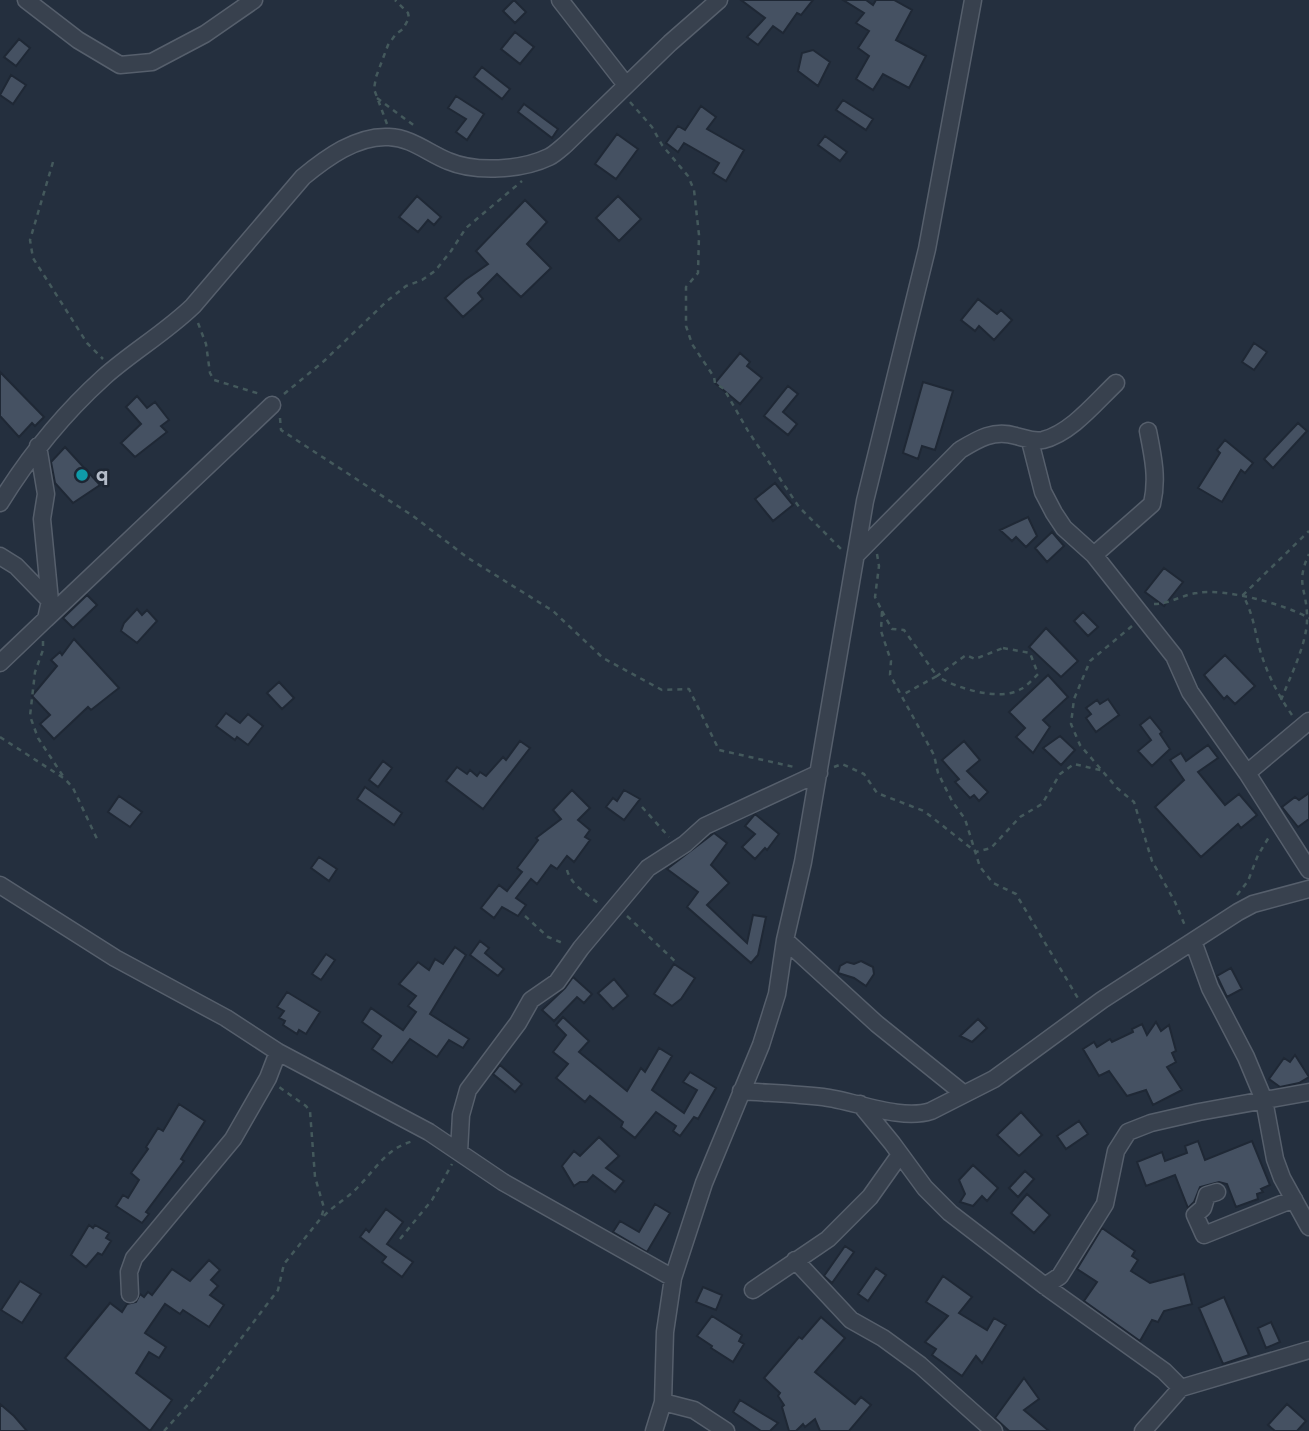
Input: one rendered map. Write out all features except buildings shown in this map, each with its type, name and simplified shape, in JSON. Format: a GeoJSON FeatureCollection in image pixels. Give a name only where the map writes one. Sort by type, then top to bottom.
{"type":"FeatureCollection","features":[{"type":"Feature","properties":{"kind":"street"},"geometry":{"type":"LineString","coordinates":[[26,0],[78,40],[120,65],[152,62],[205,34],[243,3]]}},
{"type":"Feature","properties":{"kind":"street"},"geometry":{"type":"LineString","coordinates":[[561,0],[624,88]]}},
{"type":"Feature","properties":{"kind":"street"},"geometry":{"type":"LineString","coordinates":[[0,503],[38,446],[66,413],[105,376],[193,306],[303,177],[317,166],[362,139],[392,136],[421,145],[447,161],[465,167],[485,169],[537,162],[550,157],[719,0]]}},
{"type":"Feature","properties":{"kind":"street"},"geometry":{"type":"LineString","coordinates":[[654,1431],[663,1402],[666,1332],[673,1278],[704,1183],[761,1045],[777,994],[785,940],[819,773],[865,501],[927,249],[973,0]]}},
{"type":"Feature","properties":{"kind":"street"},"geometry":{"type":"LineString","coordinates":[[855,559],[960,450],[980,437],[992,434],[1014,435],[1030,441],[1044,439],[1062,431],[1116,383]]}},
{"type":"Feature","properties":{"kind":"street"},"geometry":{"type":"LineString","coordinates":[[0,663],[273,404]]}},
{"type":"Feature","properties":{"kind":"street"},"geometry":{"type":"LineString","coordinates":[[1094,555],[1152,503],[1155,492],[1154,465],[1147,431]]}},
{"type":"Feature","properties":{"kind":"street"},"geometry":{"type":"LineString","coordinates":[[1030,441],[1042,492],[1054,513],[1064,528],[1094,555],[1174,656],[1190,692],[1247,773],[1309,870]]}},
{"type":"Feature","properties":{"kind":"street"},"geometry":{"type":"LineString","coordinates":[[38,446],[46,494],[42,519],[50,601],[43,621]]}},
{"type":"Feature","properties":{"kind":"street"},"geometry":{"type":"LineString","coordinates":[[0,556],[16,566],[50,601]]}},
{"type":"Feature","properties":{"kind":"street"},"geometry":{"type":"LineString","coordinates":[[1247,773],[1309,721]]}},
{"type":"Feature","properties":{"kind":"street"},"geometry":{"type":"LineString","coordinates":[[459,1152],[461,1115],[468,1090],[518,1023],[531,1000],[557,982],[581,948],[648,868],[723,816],[819,773]]}},
{"type":"Feature","properties":{"kind":"street"},"geometry":{"type":"LineString","coordinates":[[0,885],[115,958],[226,1018],[278,1052],[429,1132],[503,1182],[673,1278]]}},
{"type":"Feature","properties":{"kind":"street"},"geometry":{"type":"LineString","coordinates":[[741,1091],[824,1097],[906,1114],[923,1114],[994,1079],[1086,1012],[1253,904],[1309,889]]}},
{"type":"Feature","properties":{"kind":"street"},"geometry":{"type":"LineString","coordinates":[[785,940],[877,1024],[964,1094]]}},
{"type":"Feature","properties":{"kind":"street"},"geometry":{"type":"LineString","coordinates":[[1193,941],[1210,988],[1246,1057],[1264,1100],[1275,1158],[1309,1227]]}},
{"type":"Feature","properties":{"kind":"street"},"geometry":{"type":"LineString","coordinates":[[130,1294],[129,1272],[134,1258],[233,1139],[268,1078],[278,1052]]}},
{"type":"Feature","properties":{"kind":"street"},"geometry":{"type":"LineString","coordinates":[[1045,1286],[1059,1278],[1105,1204],[1116,1151],[1128,1132],[1151,1123],[1309,1092]]}},
{"type":"Feature","properties":{"kind":"street"},"geometry":{"type":"LineString","coordinates":[[860,1104],[925,1188],[950,1213],[1045,1286],[1164,1371],[1181,1388]]}},
{"type":"Feature","properties":{"kind":"street"},"geometry":{"type":"LineString","coordinates":[[753,1290],[828,1239],[854,1215],[899,1156]]}},
{"type":"Feature","properties":{"kind":"street"},"geometry":{"type":"LineString","coordinates":[[1217,1192],[1207,1195],[1203,1208],[1195,1215],[1204,1235],[1294,1199]]}},
{"type":"Feature","properties":{"kind":"street"},"geometry":{"type":"LineString","coordinates":[[795,1260],[851,1320],[883,1338],[920,1365],[993,1431]]}},
{"type":"Feature","properties":{"kind":"street"},"geometry":{"type":"LineString","coordinates":[[1143,1431],[1181,1388],[1309,1350]]}},
{"type":"Feature","properties":{"kind":"street"},"geometry":{"type":"LineString","coordinates":[[663,1402],[694,1410],[726,1431]]}},
{"type":"Feature","properties":{"kind":"path"},"geometry":{"type":"LineString","coordinates":[[392,136],[374,89],[388,45],[408,23],[408,13],[395,0]]}},
{"type":"Feature","properties":{"kind":"path"},"geometry":{"type":"LineString","coordinates":[[624,88],[662,145],[688,176],[694,190],[699,235],[698,273],[686,287],[685,302],[692,344],[714,377],[715,383],[724,389],[747,431],[799,507],[855,559]]}},
{"type":"Feature","properties":{"kind":"path"},"geometry":{"type":"LineString","coordinates":[[377,98],[416,127],[421,145]]}},
{"type":"Feature","properties":{"kind":"path"},"geometry":{"type":"LineString","coordinates":[[53,162],[30,240],[33,258],[86,343],[101,356],[105,363],[105,376]]}},
{"type":"Feature","properties":{"kind":"path"},"geometry":{"type":"LineString","coordinates":[[273,404],[387,301],[406,286],[435,271],[466,228],[525,178],[537,162]]}},
{"type":"Feature","properties":{"kind":"path"},"geometry":{"type":"LineString","coordinates":[[193,306],[206,344],[210,373],[214,380],[273,404]]}},
{"type":"Feature","properties":{"kind":"path"},"geometry":{"type":"LineString","coordinates":[[273,404],[281,430],[413,516],[468,558],[553,611],[604,658],[662,690],[689,689],[719,750],[794,767]]}},
{"type":"Feature","properties":{"kind":"path"},"geometry":{"type":"LineString","coordinates":[[1243,595],[1309,531]]}},
{"type":"Feature","properties":{"kind":"path"},"geometry":{"type":"LineString","coordinates":[[874,537],[879,566],[875,597],[892,629],[904,630],[937,676],[950,685],[1000,694],[1020,690],[1038,674],[1030,653],[1003,648],[975,659],[966,655],[937,676],[904,694]]}},
{"type":"Feature","properties":{"kind":"path"},"geometry":{"type":"LineString","coordinates":[[1281,700],[1308,617],[1301,577],[1309,554]]}},
{"type":"Feature","properties":{"kind":"path"},"geometry":{"type":"LineString","coordinates":[[1129,600],[1156,604],[1197,593],[1243,595],[1294,610],[1308,617]]}},
{"type":"Feature","properties":{"kind":"path"},"geometry":{"type":"LineString","coordinates":[[1243,595],[1253,614],[1257,640],[1273,685],[1295,720],[1296,732]]}},
{"type":"Feature","properties":{"kind":"path"},"geometry":{"type":"LineString","coordinates":[[882,611],[881,631],[891,661],[890,676],[934,755],[938,773],[952,801],[965,819],[980,867],[993,883],[1016,894],[1086,1012]]}},
{"type":"Feature","properties":{"kind":"path"},"geometry":{"type":"LineString","coordinates":[[1143,618],[1090,662],[1071,713],[1074,736],[1117,788],[1134,802],[1152,861],[1193,941]]}},
{"type":"Feature","properties":{"kind":"path"},"geometry":{"type":"LineString","coordinates":[[43,621],[43,650],[35,672],[30,716],[38,738],[74,788],[98,841]]}},
{"type":"Feature","properties":{"kind":"path"},"geometry":{"type":"LineString","coordinates":[[0,737],[65,779]]}},
{"type":"Feature","properties":{"kind":"path"},"geometry":{"type":"LineString","coordinates":[[819,773],[842,764],[864,775],[877,793],[924,811],[976,852]]}},
{"type":"Feature","properties":{"kind":"path"},"geometry":{"type":"LineString","coordinates":[[976,852],[991,848],[1020,817],[1042,804],[1060,774],[1074,764],[1104,771]]}},
{"type":"Feature","properties":{"kind":"path"},"geometry":{"type":"LineString","coordinates":[[642,807],[677,849]]}},
{"type":"Feature","properties":{"kind":"path"},"geometry":{"type":"LineString","coordinates":[[1233,902],[1248,881],[1258,855],[1271,834],[1275,817]]}},
{"type":"Feature","properties":{"kind":"path"},"geometry":{"type":"LineString","coordinates":[[567,870],[570,879],[603,907],[678,964]]}},
{"type":"Feature","properties":{"kind":"path"},"geometry":{"type":"LineString","coordinates":[[525,916],[548,937],[581,948]]}},
{"type":"Feature","properties":{"kind":"path"},"geometry":{"type":"LineString","coordinates":[[268,1078],[310,1111],[315,1177],[324,1208],[321,1218]]}},
{"type":"Feature","properties":{"kind":"path"},"geometry":{"type":"LineString","coordinates":[[164,1431],[204,1387],[278,1290],[284,1264],[321,1218],[356,1189],[386,1155],[429,1132]]}},
{"type":"Feature","properties":{"kind":"path"},"geometry":{"type":"LineString","coordinates":[[400,1239],[432,1200],[459,1152]]}},
{"type":"Feature","properties":{"kind":"place","name":"q"},"geometry":{"type":"Point","coordinates":[82,475]}}]}
